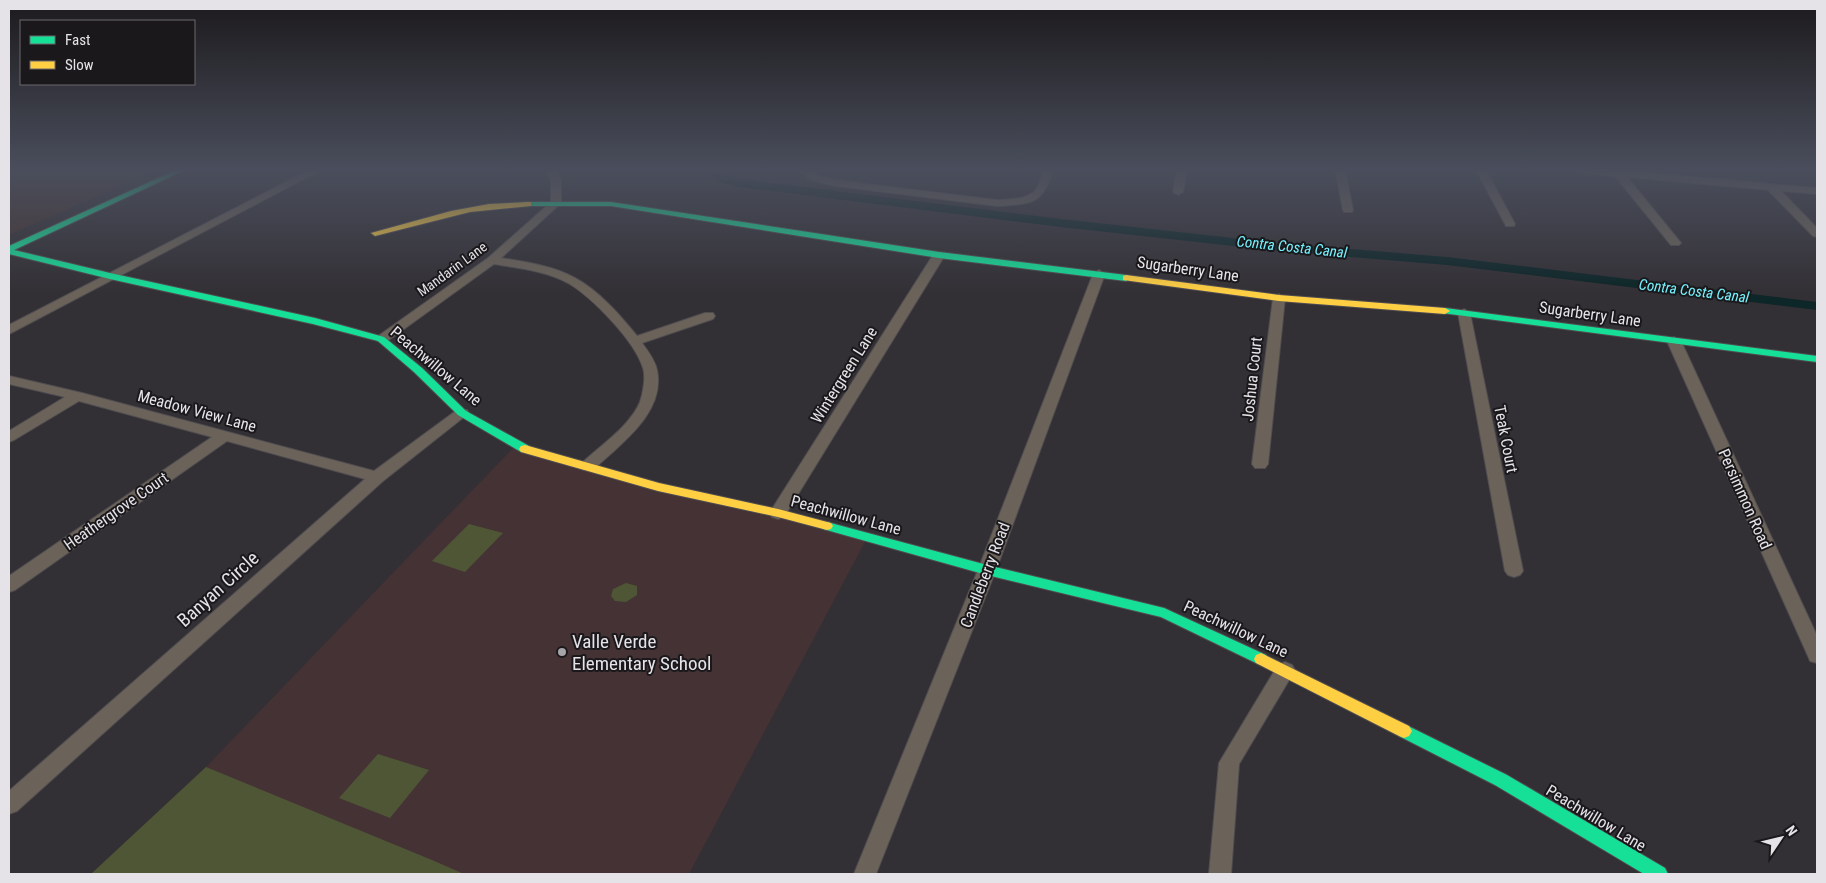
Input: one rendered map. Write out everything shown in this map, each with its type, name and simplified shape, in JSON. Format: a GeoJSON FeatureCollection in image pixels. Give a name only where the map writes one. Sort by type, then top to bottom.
{"type":"FeatureCollection","features":[{"type":"Feature","properties":{"kind":"street"},"geometry":{"type":"LineString","coordinates":[[9,250],[92,211]]}},
{"type":"Feature","properties":{"kind":"street"},"geometry":{"type":"LineString","coordinates":[[9,330],[236,211]]}},
{"type":"Feature","properties":{"kind":"street","name":"Sugarberry Lane"},"geometry":{"type":"LineString","coordinates":[[375,233],[460,211]]}},
{"type":"Feature","properties":{"kind":"street","name":"Mandarin Lane"},"geometry":{"type":"LineString","coordinates":[[381,339],[492,260],[547,211]]}},
{"type":"Feature","properties":{"kind":"street","name":"Sugarberry Lane"},"geometry":{"type":"LineString","coordinates":[[657,211],[939,255],[1279,298],[1464,313],[1817,359]]}},
{"type":"Feature","properties":{"kind":"street"},"geometry":{"type":"LineString","coordinates":[[1503,211],[1510,224]]}},
{"type":"Feature","properties":{"kind":"street"},"geometry":{"type":"LineString","coordinates":[[1650,211],[1676,243]]}},
{"type":"Feature","properties":{"kind":"street"},"geometry":{"type":"LineString","coordinates":[[1795,211],[1817,234]]}},
{"type":"Feature","properties":{"kind":"street","name":"Peachwillow Lane"},"geometry":{"type":"LineString","coordinates":[[9,250],[110,276],[315,321],[381,339],[418,370],[462,413],[526,450],[658,487],[778,513],[987,570],[1164,613],[1285,670],[1501,780],[1658,874]]}},
{"type":"Feature","properties":{"kind":"street","name":"Wintergreen Lane"},"geometry":{"type":"LineString","coordinates":[[778,513],[939,255]]}},
{"type":"Feature","properties":{"kind":"street"},"geometry":{"type":"LineString","coordinates":[[492,260],[546,270],[572,281],[593,296],[635,341],[650,368],[648,400],[639,416],[588,466]]}},
{"type":"Feature","properties":{"kind":"street","name":"Candleberry Road"},"geometry":{"type":"LineString","coordinates":[[865,874],[987,570],[1099,274]]}},
{"type":"Feature","properties":{"kind":"street","name":"Joshua Court"},"geometry":{"type":"LineString","coordinates":[[1260,464],[1279,298]]}},
{"type":"Feature","properties":{"kind":"street","name":"Teak Court"},"geometry":{"type":"LineString","coordinates":[[1464,313],[1514,571]]}},
{"type":"Feature","properties":{"kind":"street"},"geometry":{"type":"LineString","coordinates":[[635,341],[709,316]]}},
{"type":"Feature","properties":{"kind":"street","name":"Persimmon Road"},"geometry":{"type":"LineString","coordinates":[[1674,341],[1817,656]]}},
{"type":"Feature","properties":{"kind":"street","name":"Meadow View Lane"},"geometry":{"type":"LineString","coordinates":[[9,380],[77,396],[377,477]]}},
{"type":"Feature","properties":{"kind":"street"},"geometry":{"type":"LineString","coordinates":[[9,436],[77,396]]}},
{"type":"Feature","properties":{"kind":"street","name":"Banyan Circle"},"geometry":{"type":"LineString","coordinates":[[9,804],[377,477],[462,413]]}},
{"type":"Feature","properties":{"kind":"street","name":"Heathergrove Court"},"geometry":{"type":"LineString","coordinates":[[9,585],[224,436]]}},
{"type":"Feature","properties":{"kind":"street"},"geometry":{"type":"LineString","coordinates":[[1220,874],[1229,763],[1285,670]]}},
{"type":"Feature","properties":{"kind":"shaded area"},"geometry":{"type":"Polygon","coordinates":[[[9,211],[63,211],[9,235],[9,211]]]}},
{"type":"Feature","properties":{"kind":"shaded area","name":"Valle Verde Elementary School"},"geometry":{"type":"Polygon","coordinates":[[[517,444],[867,538],[689,874],[91,874],[206,767],[517,444]]]}},
{"type":"Feature","properties":{"kind":"green space"},"geometry":{"type":"Polygon","coordinates":[[[469,524],[503,533],[465,572],[432,561],[469,524]]]}},
{"type":"Feature","properties":{"kind":"green space"},"geometry":{"type":"Polygon","coordinates":[[[626,583],[637,586],[637,595],[626,602],[615,601],[611,596],[613,589],[626,583]]]}},
{"type":"Feature","properties":{"kind":"green space"},"geometry":{"type":"Polygon","coordinates":[[[378,754],[429,770],[390,818],[339,798],[378,754]]]}},
{"type":"Feature","properties":{"kind":"green space"},"geometry":{"type":"Polygon","coordinates":[[[206,767],[432,860],[464,874],[91,874],[206,767]]]}},
{"type":"Feature","properties":{"kind":"waterway","name":"Contra Costa Canal"},"geometry":{"type":"LineString","coordinates":[[966,211],[1279,247],[1447,261],[1817,306]]}},
{"type":"Feature","properties":{"kind":"traffic: fast"},"geometry":{"type":"LineString","coordinates":[[9,249],[91,211]]}},
{"type":"Feature","properties":{"kind":"traffic: fast"},"geometry":{"type":"LineString","coordinates":[[657,211],[939,255],[1126,278]]}},
{"type":"Feature","properties":{"kind":"traffic: fast"},"geometry":{"type":"LineString","coordinates":[[9,251],[110,276],[315,321],[381,339],[418,370],[462,413],[525,449]]}},
{"type":"Feature","properties":{"kind":"traffic: fast"},"geometry":{"type":"LineString","coordinates":[[1445,311],[1817,359]]}},
{"type":"Feature","properties":{"kind":"traffic: fast"},"geometry":{"type":"LineString","coordinates":[[827,526],[987,570],[1164,613],[1261,659]]}},
{"type":"Feature","properties":{"kind":"traffic: fast"},"geometry":{"type":"LineString","coordinates":[[1404,731],[1501,780],[1659,874]]}},
{"type":"Feature","properties":{"kind":"traffic: slow"},"geometry":{"type":"LineString","coordinates":[[375,233],[461,211]]}},
{"type":"Feature","properties":{"kind":"traffic: slow"},"geometry":{"type":"LineString","coordinates":[[1126,278],[1279,298],[1445,311]]}},
{"type":"Feature","properties":{"kind":"traffic: slow"},"geometry":{"type":"LineString","coordinates":[[525,449],[658,487],[778,513],[827,526]]}},
{"type":"Feature","properties":{"kind":"traffic: slow"},"geometry":{"type":"LineString","coordinates":[[1261,659],[1404,731]]}},
{"type":"Feature","properties":{"kind":"place","name":"Valle Verde Elementary School"},"geometry":{"type":"Point","coordinates":[562,652]}}]}
